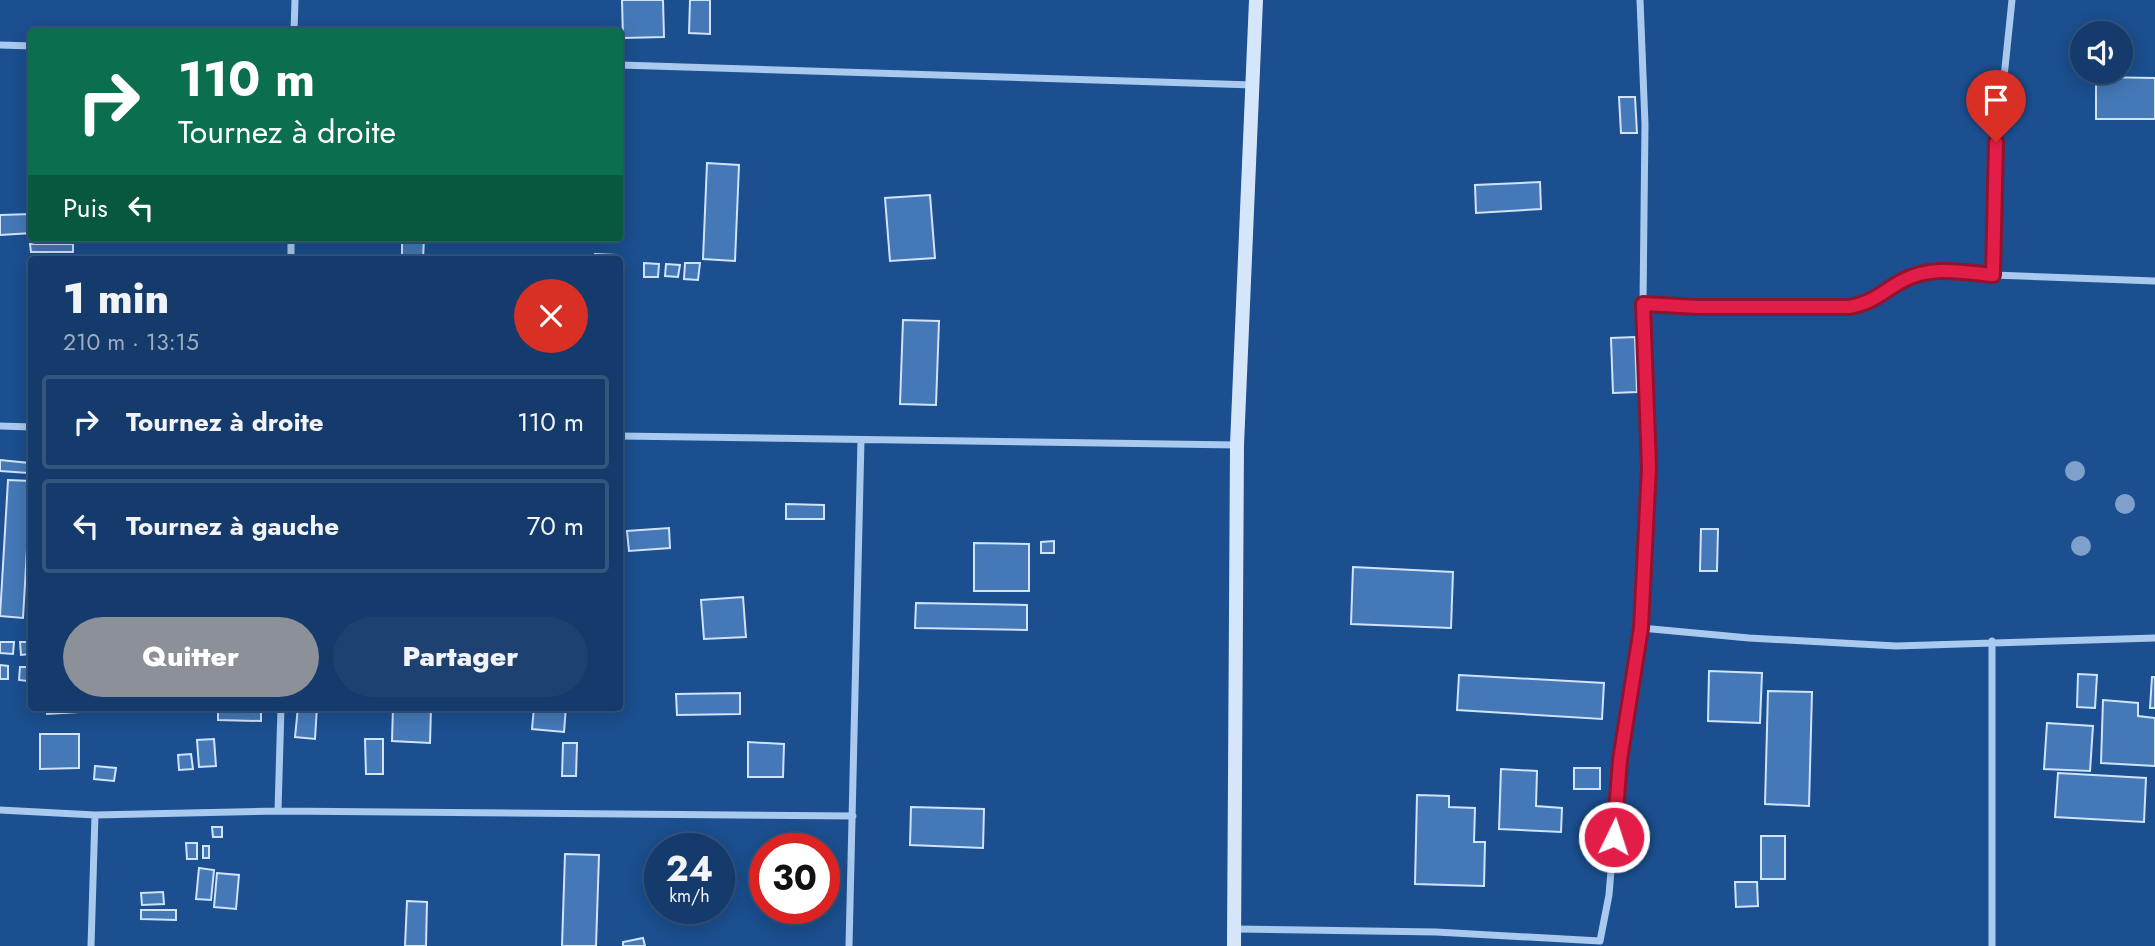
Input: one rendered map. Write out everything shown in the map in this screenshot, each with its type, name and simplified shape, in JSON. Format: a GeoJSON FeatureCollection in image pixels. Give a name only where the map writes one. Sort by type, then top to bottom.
{"type":"FeatureCollection","features":[{"type":"Feature","properties":{"kind":"street"},"geometry":{"type":"LineString","coordinates":[[294,28],[295,0]]}},
{"type":"Feature","properties":{"kind":"street"},"geometry":{"type":"LineString","coordinates":[[1234,946],[1237,445],[1256,0]]}},
{"type":"Feature","properties":{"kind":"street"},"geometry":{"type":"LineString","coordinates":[[1235,929],[1436,932],[1601,944],[1609,895],[1620,760],[1641,628],[1649,467],[1643,304],[1645,124],[1640,0]]}},
{"type":"Feature","properties":{"kind":"street"},"geometry":{"type":"LineString","coordinates":[[1993,275],[1995,164],[2012,0]]}},
{"type":"Feature","properties":{"kind":"street"},"geometry":{"type":"LineString","coordinates":[[0,44],[28,46]]}},
{"type":"Feature","properties":{"kind":"street"},"geometry":{"type":"LineString","coordinates":[[623,65],[1253,85]]}},
{"type":"Feature","properties":{"kind":"street"},"geometry":{"type":"LineString","coordinates":[[1643,304],[1710,308],[1849,307],[1870,303],[1920,273],[1945,270],[1993,275],[2155,281]]}},
{"type":"Feature","properties":{"kind":"street"},"geometry":{"type":"LineString","coordinates":[[0,426],[28,427]]}},
{"type":"Feature","properties":{"kind":"street"},"geometry":{"type":"LineString","coordinates":[[623,436],[1237,445]]}},
{"type":"Feature","properties":{"kind":"street"},"geometry":{"type":"LineString","coordinates":[[849,946],[860,440]]}},
{"type":"Feature","properties":{"kind":"street"},"geometry":{"type":"LineString","coordinates":[[1641,628],[1749,639],[1896,646],[2155,638]]}},
{"type":"Feature","properties":{"kind":"street"},"geometry":{"type":"LineString","coordinates":[[1992,641],[1992,946]]}},
{"type":"Feature","properties":{"kind":"street"},"geometry":{"type":"LineString","coordinates":[[278,811],[281,711]]}},
{"type":"Feature","properties":{"kind":"street"},"geometry":{"type":"LineString","coordinates":[[0,810],[95,815],[278,811],[853,816]]}},
{"type":"Feature","properties":{"kind":"street"},"geometry":{"type":"LineString","coordinates":[[92,946],[95,815]]}},
{"type":"Feature","properties":{"kind":"building"},"geometry":{"type":"Polygon","coordinates":[[[622,0],[663,0],[664,37],[623,38],[622,0]]]}},
{"type":"Feature","properties":{"kind":"building"},"geometry":{"type":"Polygon","coordinates":[[[690,0],[710,0],[710,34],[689,33],[690,0]]]}},
{"type":"Feature","properties":{"kind":"building"},"geometry":{"type":"Polygon","coordinates":[[[2133,78],[2155,78],[2155,119],[2096,119],[2096,84],[2133,84],[2133,78]]]}},
{"type":"Feature","properties":{"kind":"building"},"geometry":{"type":"Polygon","coordinates":[[[1619,97],[1635,97],[1637,133],[1621,133],[1619,97]]]}},
{"type":"Feature","properties":{"kind":"building"},"geometry":{"type":"Polygon","coordinates":[[[707,163],[739,165],[735,261],[703,259],[707,163]]]}},
{"type":"Feature","properties":{"kind":"building"},"geometry":{"type":"Polygon","coordinates":[[[1540,182],[1541,209],[1476,213],[1475,185],[1540,182]]]}},
{"type":"Feature","properties":{"kind":"building"},"geometry":{"type":"Polygon","coordinates":[[[930,195],[935,258],[890,261],[885,198],[930,195]]]}},
{"type":"Feature","properties":{"kind":"building"},"geometry":{"type":"Polygon","coordinates":[[[28,214],[28,233],[0,235],[0,215],[28,214]]]}},
{"type":"Feature","properties":{"kind":"building"},"geometry":{"type":"Polygon","coordinates":[[[402,242],[424,242],[423,256],[402,256],[402,242]]]}},
{"type":"Feature","properties":{"kind":"building"},"geometry":{"type":"Polygon","coordinates":[[[30,244],[73,244],[73,252],[31,252],[30,244]]]}},
{"type":"Feature","properties":{"kind":"building"},"geometry":{"type":"Polygon","coordinates":[[[595,254],[616,255],[616,256],[595,254]]]}},
{"type":"Feature","properties":{"kind":"building"},"geometry":{"type":"Polygon","coordinates":[[[644,263],[659,264],[658,277],[644,277],[644,263]]]}},
{"type":"Feature","properties":{"kind":"building"},"geometry":{"type":"Polygon","coordinates":[[[685,263],[700,263],[698,280],[684,279],[685,263]]]}},
{"type":"Feature","properties":{"kind":"building"},"geometry":{"type":"Polygon","coordinates":[[[666,264],[680,265],[678,277],[665,276],[666,264]]]}},
{"type":"Feature","properties":{"kind":"building"},"geometry":{"type":"Polygon","coordinates":[[[903,320],[939,321],[936,405],[900,404],[903,320]]]}},
{"type":"Feature","properties":{"kind":"building"},"geometry":{"type":"Polygon","coordinates":[[[1635,337],[1637,392],[1613,393],[1611,338],[1635,337]]]}},
{"type":"Feature","properties":{"kind":"building"},"geometry":{"type":"Polygon","coordinates":[[[0,460],[28,463],[28,473],[0,471],[0,460]]]}},
{"type":"Feature","properties":{"kind":"building"},"geometry":{"type":"Polygon","coordinates":[[[8,480],[28,481],[23,618],[0,616],[8,480]]]}},
{"type":"Feature","properties":{"kind":"building"},"geometry":{"type":"Polygon","coordinates":[[[786,504],[824,505],[824,519],[786,519],[786,504]]]}},
{"type":"Feature","properties":{"kind":"building"},"geometry":{"type":"Polygon","coordinates":[[[669,528],[670,548],[629,551],[627,531],[669,528]]]}},
{"type":"Feature","properties":{"kind":"building"},"geometry":{"type":"Polygon","coordinates":[[[1701,529],[1718,529],[1717,571],[1700,571],[1701,529]]]}},
{"type":"Feature","properties":{"kind":"building"},"geometry":{"type":"Polygon","coordinates":[[[1054,541],[1054,553],[1041,553],[1041,542],[1054,541]]]}},
{"type":"Feature","properties":{"kind":"building"},"geometry":{"type":"Polygon","coordinates":[[[974,543],[1029,544],[1029,591],[974,591],[974,543]]]}},
{"type":"Feature","properties":{"kind":"building"},"geometry":{"type":"Polygon","coordinates":[[[1353,567],[1453,572],[1451,628],[1351,624],[1353,567]]]}},
{"type":"Feature","properties":{"kind":"building"},"geometry":{"type":"Polygon","coordinates":[[[743,597],[746,637],[704,639],[701,600],[743,597]]]}},
{"type":"Feature","properties":{"kind":"building"},"geometry":{"type":"Polygon","coordinates":[[[916,603],[1027,605],[1027,630],[915,628],[916,603]]]}},
{"type":"Feature","properties":{"kind":"building"},"geometry":{"type":"Polygon","coordinates":[[[0,642],[14,642],[13,654],[0,653],[0,642]]]}},
{"type":"Feature","properties":{"kind":"building"},"geometry":{"type":"Polygon","coordinates":[[[20,642],[28,642],[28,654],[21,655],[20,642]]]}},
{"type":"Feature","properties":{"kind":"building"},"geometry":{"type":"Polygon","coordinates":[[[0,665],[8,666],[8,679],[0,679],[0,665]]]}},
{"type":"Feature","properties":{"kind":"building"},"geometry":{"type":"Polygon","coordinates":[[[20,667],[28,667],[27,681],[19,680],[20,667]]]}},
{"type":"Feature","properties":{"kind":"building"},"geometry":{"type":"Polygon","coordinates":[[[1709,671],[1762,673],[1760,723],[1708,721],[1709,671]]]}},
{"type":"Feature","properties":{"kind":"building"},"geometry":{"type":"Polygon","coordinates":[[[2078,674],[2097,675],[2095,708],[2077,707],[2078,674]]]}},
{"type":"Feature","properties":{"kind":"building"},"geometry":{"type":"Polygon","coordinates":[[[1459,675],[1604,683],[1602,719],[1457,710],[1459,675]]]}},
{"type":"Feature","properties":{"kind":"building"},"geometry":{"type":"Polygon","coordinates":[[[2152,677],[2155,677],[2155,708],[2150,708],[2152,677]]]}},
{"type":"Feature","properties":{"kind":"building"},"geometry":{"type":"Polygon","coordinates":[[[1768,691],[1812,692],[1809,806],[1765,804],[1768,691]]]}},
{"type":"Feature","properties":{"kind":"building"},"geometry":{"type":"Polygon","coordinates":[[[740,693],[740,714],[677,715],[676,694],[740,693]]]}},
{"type":"Feature","properties":{"kind":"building"},"geometry":{"type":"Polygon","coordinates":[[[2103,700],[2138,703],[2138,716],[2155,718],[2155,766],[2101,763],[2103,700]]]}},
{"type":"Feature","properties":{"kind":"building"},"geometry":{"type":"Polygon","coordinates":[[[47,711],[79,711],[79,712],[47,714],[47,711]]]}},
{"type":"Feature","properties":{"kind":"building"},"geometry":{"type":"Polygon","coordinates":[[[218,711],[261,711],[261,721],[218,720],[218,711]]]}},
{"type":"Feature","properties":{"kind":"building"},"geometry":{"type":"Polygon","coordinates":[[[298,711],[317,711],[315,739],[295,737],[298,711]]]}},
{"type":"Feature","properties":{"kind":"building"},"geometry":{"type":"Polygon","coordinates":[[[393,711],[431,711],[430,743],[392,741],[393,711]]]}},
{"type":"Feature","properties":{"kind":"building"},"geometry":{"type":"Polygon","coordinates":[[[534,711],[566,711],[564,732],[532,729],[534,711]]]}},
{"type":"Feature","properties":{"kind":"building"},"geometry":{"type":"Polygon","coordinates":[[[2047,723],[2093,726],[2090,771],[2044,769],[2047,723]]]}},
{"type":"Feature","properties":{"kind":"building"},"geometry":{"type":"Polygon","coordinates":[[[40,734],[79,734],[79,768],[40,769],[40,734]]]}},
{"type":"Feature","properties":{"kind":"building"},"geometry":{"type":"Polygon","coordinates":[[[214,739],[216,766],[199,767],[197,740],[214,739]]]}},
{"type":"Feature","properties":{"kind":"building"},"geometry":{"type":"Polygon","coordinates":[[[365,739],[383,739],[383,774],[366,774],[365,739]]]}},
{"type":"Feature","properties":{"kind":"building"},"geometry":{"type":"Polygon","coordinates":[[[748,742],[784,744],[783,777],[748,777],[748,742]]]}},
{"type":"Feature","properties":{"kind":"building"},"geometry":{"type":"Polygon","coordinates":[[[563,743],[577,743],[576,776],[562,776],[563,743]]]}},
{"type":"Feature","properties":{"kind":"building"},"geometry":{"type":"Polygon","coordinates":[[[191,754],[193,769],[179,770],[178,755],[191,754]]]}},
{"type":"Feature","properties":{"kind":"building"},"geometry":{"type":"Polygon","coordinates":[[[95,766],[116,768],[114,781],[94,779],[95,766]]]}},
{"type":"Feature","properties":{"kind":"building"},"geometry":{"type":"Polygon","coordinates":[[[1574,768],[1600,768],[1600,789],[1574,789],[1574,768]]]}},
{"type":"Feature","properties":{"kind":"building"},"geometry":{"type":"Polygon","coordinates":[[[1501,769],[1537,771],[1536,806],[1562,808],[1561,832],[1499,829],[1501,769]]]}},
{"type":"Feature","properties":{"kind":"building"},"geometry":{"type":"Polygon","coordinates":[[[2058,773],[2146,778],[2144,822],[2055,817],[2058,773]]]}},
{"type":"Feature","properties":{"kind":"building"},"geometry":{"type":"Polygon","coordinates":[[[1417,795],[1449,796],[1449,807],[1475,808],[1474,842],[1485,842],[1484,886],[1415,884],[1417,795]]]}},
{"type":"Feature","properties":{"kind":"building"},"geometry":{"type":"Polygon","coordinates":[[[911,807],[984,809],[983,848],[910,845],[911,807]]]}},
{"type":"Feature","properties":{"kind":"building"},"geometry":{"type":"Polygon","coordinates":[[[212,827],[222,827],[222,837],[213,837],[212,827]]]}},
{"type":"Feature","properties":{"kind":"building"},"geometry":{"type":"Polygon","coordinates":[[[1761,836],[1785,836],[1785,879],[1761,879],[1761,836]]]}},
{"type":"Feature","properties":{"kind":"building"},"geometry":{"type":"Polygon","coordinates":[[[186,843],[197,843],[197,859],[187,859],[186,843]]]}},
{"type":"Feature","properties":{"kind":"building"},"geometry":{"type":"Polygon","coordinates":[[[203,846],[209,846],[209,858],[203,858],[203,846]]]}},
{"type":"Feature","properties":{"kind":"building"},"geometry":{"type":"Polygon","coordinates":[[[565,854],[599,855],[596,946],[562,946],[565,854]]]}},
{"type":"Feature","properties":{"kind":"building"},"geometry":{"type":"Polygon","coordinates":[[[199,868],[214,870],[211,900],[196,899],[199,868]]]}},
{"type":"Feature","properties":{"kind":"building"},"geometry":{"type":"Polygon","coordinates":[[[217,873],[239,875],[236,909],[214,907],[217,873]]]}},
{"type":"Feature","properties":{"kind":"building"},"geometry":{"type":"Polygon","coordinates":[[[1735,882],[1757,882],[1758,906],[1736,907],[1735,882]]]}},
{"type":"Feature","properties":{"kind":"building"},"geometry":{"type":"Polygon","coordinates":[[[163,892],[164,904],[142,905],[141,893],[163,892]]]}},
{"type":"Feature","properties":{"kind":"building"},"geometry":{"type":"Polygon","coordinates":[[[407,901],[427,902],[426,946],[405,946],[407,901]]]}},
{"type":"Feature","properties":{"kind":"building"},"geometry":{"type":"Polygon","coordinates":[[[141,910],[176,910],[176,920],[141,919],[141,910]]]}},
{"type":"Feature","properties":{"kind":"building"},"geometry":{"type":"Polygon","coordinates":[[[643,938],[645,946],[623,946],[623,942],[643,938]]]}},
{"type":"Feature","properties":{"kind":"route"},"geometry":{"type":"LineString","coordinates":[[1614,837],[1620,760],[1631,708],[1641,628],[1649,467],[1643,304],[1815,309],[1849,307],[1870,303],[1904,280],[1920,273],[1945,270],[1993,275],[1996,142]]}}]}
